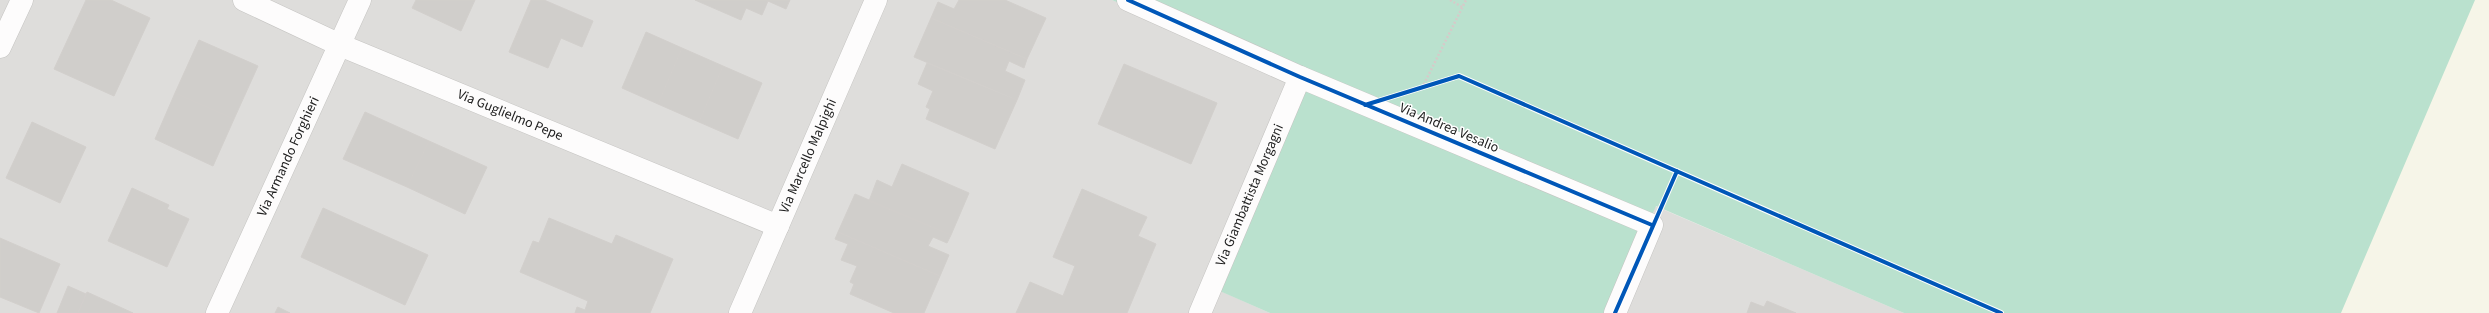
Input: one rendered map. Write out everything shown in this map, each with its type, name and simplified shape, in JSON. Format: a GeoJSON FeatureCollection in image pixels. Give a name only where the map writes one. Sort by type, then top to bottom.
{"type":"FeatureCollection","features":[{"type":"Feature","properties":{"kind":"street"},"geometry":{"type":"LineString","coordinates":[[0,47],[22,0]]}},
{"type":"Feature","properties":{"kind":"street","name":"Via Guglielmo Pepe"},"geometry":{"type":"LineString","coordinates":[[244,0],[340,45],[778,226]]}},
{"type":"Feature","properties":{"kind":"street","name":"Via Armando Forghieri"},"geometry":{"type":"LineString","coordinates":[[216,313],[360,0]]}},
{"type":"Feature","properties":{"kind":"street","name":"Via Marcello Malpighi"},"geometry":{"type":"LineString","coordinates":[[740,313],[876,0]]}},
{"type":"Feature","properties":{"kind":"street","name":"Via Andrea Vesalio"},"geometry":{"type":"LineString","coordinates":[[1128,0],[1300,77],[1652,225],[1614,313]]}},
{"type":"Feature","properties":{"kind":"street","name":"Via Giambattista Morgagni"},"geometry":{"type":"LineString","coordinates":[[1200,313],[1300,77]]}},
{"type":"Feature","properties":{"kind":"path"},"geometry":{"type":"LineString","coordinates":[[1450,0],[1462,7]]}},
{"type":"Feature","properties":{"kind":"path"},"geometry":{"type":"LineString","coordinates":[[1422,88],[1466,0]]}},
{"type":"Feature","properties":{"kind":"path"},"geometry":{"type":"LineString","coordinates":[[1415,90],[1430,85]]}},
{"type":"Feature","properties":{"kind":"shaded area"},"geometry":{"type":"Polygon","coordinates":[[[0,0],[1112,0],[1295,82],[1207,285],[1270,313],[0,313],[0,0]]]}},
{"type":"Feature","properties":{"kind":"shaded area"},"geometry":{"type":"Polygon","coordinates":[[[2463,0],[2489,0],[2489,313],[2338,313],[2463,0]]]}},
{"type":"Feature","properties":{"kind":"shaded area"},"geometry":{"type":"Polygon","coordinates":[[[1655,206],[1904,313],[1608,313],[1655,206]]]}},
{"type":"Feature","properties":{"kind":"green space"},"geometry":{"type":"Polygon","coordinates":[[[1112,0],[2475,0],[2341,313],[1904,313],[1656,206],[1608,313],[1270,313],[1206,285],[1295,82],[1112,0]]]}},
{"type":"Feature","properties":{"kind":"building"},"geometry":{"type":"Polygon","coordinates":[[[86,0],[111,0],[150,18],[114,96],[54,69],[86,0]]]}},
{"type":"Feature","properties":{"kind":"building"},"geometry":{"type":"Polygon","coordinates":[[[416,0],[475,0],[461,31],[412,8],[416,0]]]}},
{"type":"Feature","properties":{"kind":"building"},"geometry":{"type":"Polygon","coordinates":[[[531,0],[544,0],[593,21],[582,47],[561,38],[548,68],[509,52],[531,0]]]}},
{"type":"Feature","properties":{"kind":"building"},"geometry":{"type":"Polygon","coordinates":[[[695,0],[790,0],[786,9],[768,1],[762,15],[746,8],[741,20],[695,0]]]}},
{"type":"Feature","properties":{"kind":"building"},"geometry":{"type":"Polygon","coordinates":[[[959,0],[1005,0],[1046,18],[1027,59],[931,18],[938,2],[954,9],[959,0]]]}},
{"type":"Feature","properties":{"kind":"building"},"geometry":{"type":"Polygon","coordinates":[[[931,18],[1027,59],[1024,68],[1009,61],[1005,71],[1025,80],[1017,100],[914,57],[931,18]]]}},
{"type":"Feature","properties":{"kind":"building"},"geometry":{"type":"Polygon","coordinates":[[[646,32],[682,48],[658,104],[622,88],[646,32]]]}},
{"type":"Feature","properties":{"kind":"building"},"geometry":{"type":"Polygon","coordinates":[[[199,40],[258,66],[234,119],[175,93],[199,40]]]}},
{"type":"Feature","properties":{"kind":"building"},"geometry":{"type":"Polygon","coordinates":[[[682,48],[723,66],[699,122],[658,104],[682,48]]]}},
{"type":"Feature","properties":{"kind":"building"},"geometry":{"type":"Polygon","coordinates":[[[927,63],[1017,100],[995,149],[926,119],[930,109],[926,107],[933,91],[918,84],[927,63]]]}},
{"type":"Feature","properties":{"kind":"building"},"geometry":{"type":"Polygon","coordinates":[[[1124,64],[1217,103],[1191,164],[1098,124],[1124,64]]]}},
{"type":"Feature","properties":{"kind":"building"},"geometry":{"type":"Polygon","coordinates":[[[723,66],[762,83],[738,139],[699,122],[723,66]]]}},
{"type":"Feature","properties":{"kind":"building"},"geometry":{"type":"Polygon","coordinates":[[[175,93],[234,119],[213,166],[155,139],[175,93]]]}},
{"type":"Feature","properties":{"kind":"building"},"geometry":{"type":"Polygon","coordinates":[[[365,112],[429,141],[407,187],[343,159],[365,112]]]}},
{"type":"Feature","properties":{"kind":"building"},"geometry":{"type":"Polygon","coordinates":[[[32,122],[86,147],[60,203],[6,178],[32,122]]]}},
{"type":"Feature","properties":{"kind":"building"},"geometry":{"type":"Polygon","coordinates":[[[429,141],[487,167],[465,214],[407,187],[429,141]]]}},
{"type":"Feature","properties":{"kind":"building"},"geometry":{"type":"Polygon","coordinates":[[[902,164],[969,193],[951,235],[869,201],[877,180],[892,187],[902,164]]]}},
{"type":"Feature","properties":{"kind":"building"},"geometry":{"type":"Polygon","coordinates":[[[132,188],[169,205],[167,209],[189,219],[167,267],[108,241],[132,188]]]}},
{"type":"Feature","properties":{"kind":"building"},"geometry":{"type":"Polygon","coordinates":[[[1082,189],[1147,217],[1138,236],[1156,244],[1127,313],[1016,313],[1030,282],[1063,296],[1075,266],[1053,257],[1082,189]]]}},
{"type":"Feature","properties":{"kind":"building"},"geometry":{"type":"Polygon","coordinates":[[[855,194],[951,235],[947,243],[933,237],[928,246],[949,255],[940,276],[838,232],[855,194]]]}},
{"type":"Feature","properties":{"kind":"building"},"geometry":{"type":"Polygon","coordinates":[[[323,208],[428,255],[405,305],[301,257],[323,208]]]}},
{"type":"Feature","properties":{"kind":"building"},"geometry":{"type":"Polygon","coordinates":[[[549,218],[612,244],[616,235],[673,259],[650,313],[575,313],[577,307],[585,310],[588,301],[520,272],[533,241],[539,243],[549,218]]]}},
{"type":"Feature","properties":{"kind":"building"},"geometry":{"type":"Polygon","coordinates":[[[838,232],[940,276],[924,313],[894,313],[850,294],[854,284],[850,282],[857,266],[841,260],[848,244],[835,239],[838,232]]]}},
{"type":"Feature","properties":{"kind":"building"},"geometry":{"type":"Polygon","coordinates":[[[0,238],[60,264],[39,313],[0,297],[0,238]]]}},
{"type":"Feature","properties":{"kind":"building"},"geometry":{"type":"Polygon","coordinates":[[[68,286],[86,294],[78,313],[57,313],[68,286]]]}},
{"type":"Feature","properties":{"kind":"building"},"geometry":{"type":"Polygon","coordinates":[[[87,292],[133,313],[78,313],[87,292]]]}},
{"type":"Feature","properties":{"kind":"building"},"geometry":{"type":"Polygon","coordinates":[[[1767,301],[1796,313],[1747,313],[1751,302],[1764,307],[1767,301]]]}},
{"type":"Feature","properties":{"kind":"building"},"geometry":{"type":"Polygon","coordinates":[[[278,307],[290,313],[275,313],[278,307]]]}},
{"type":"Feature","properties":{"kind":"cycle path"},"geometry":{"type":"LineString","coordinates":[[1128,0],[1300,77],[1652,225]]}},
{"type":"Feature","properties":{"kind":"cycle path"},"geometry":{"type":"LineString","coordinates":[[1365,105],[1459,76],[2001,313]]}},
{"type":"Feature","properties":{"kind":"cycle path"},"geometry":{"type":"LineString","coordinates":[[1615,313],[1677,171]]}}]}
